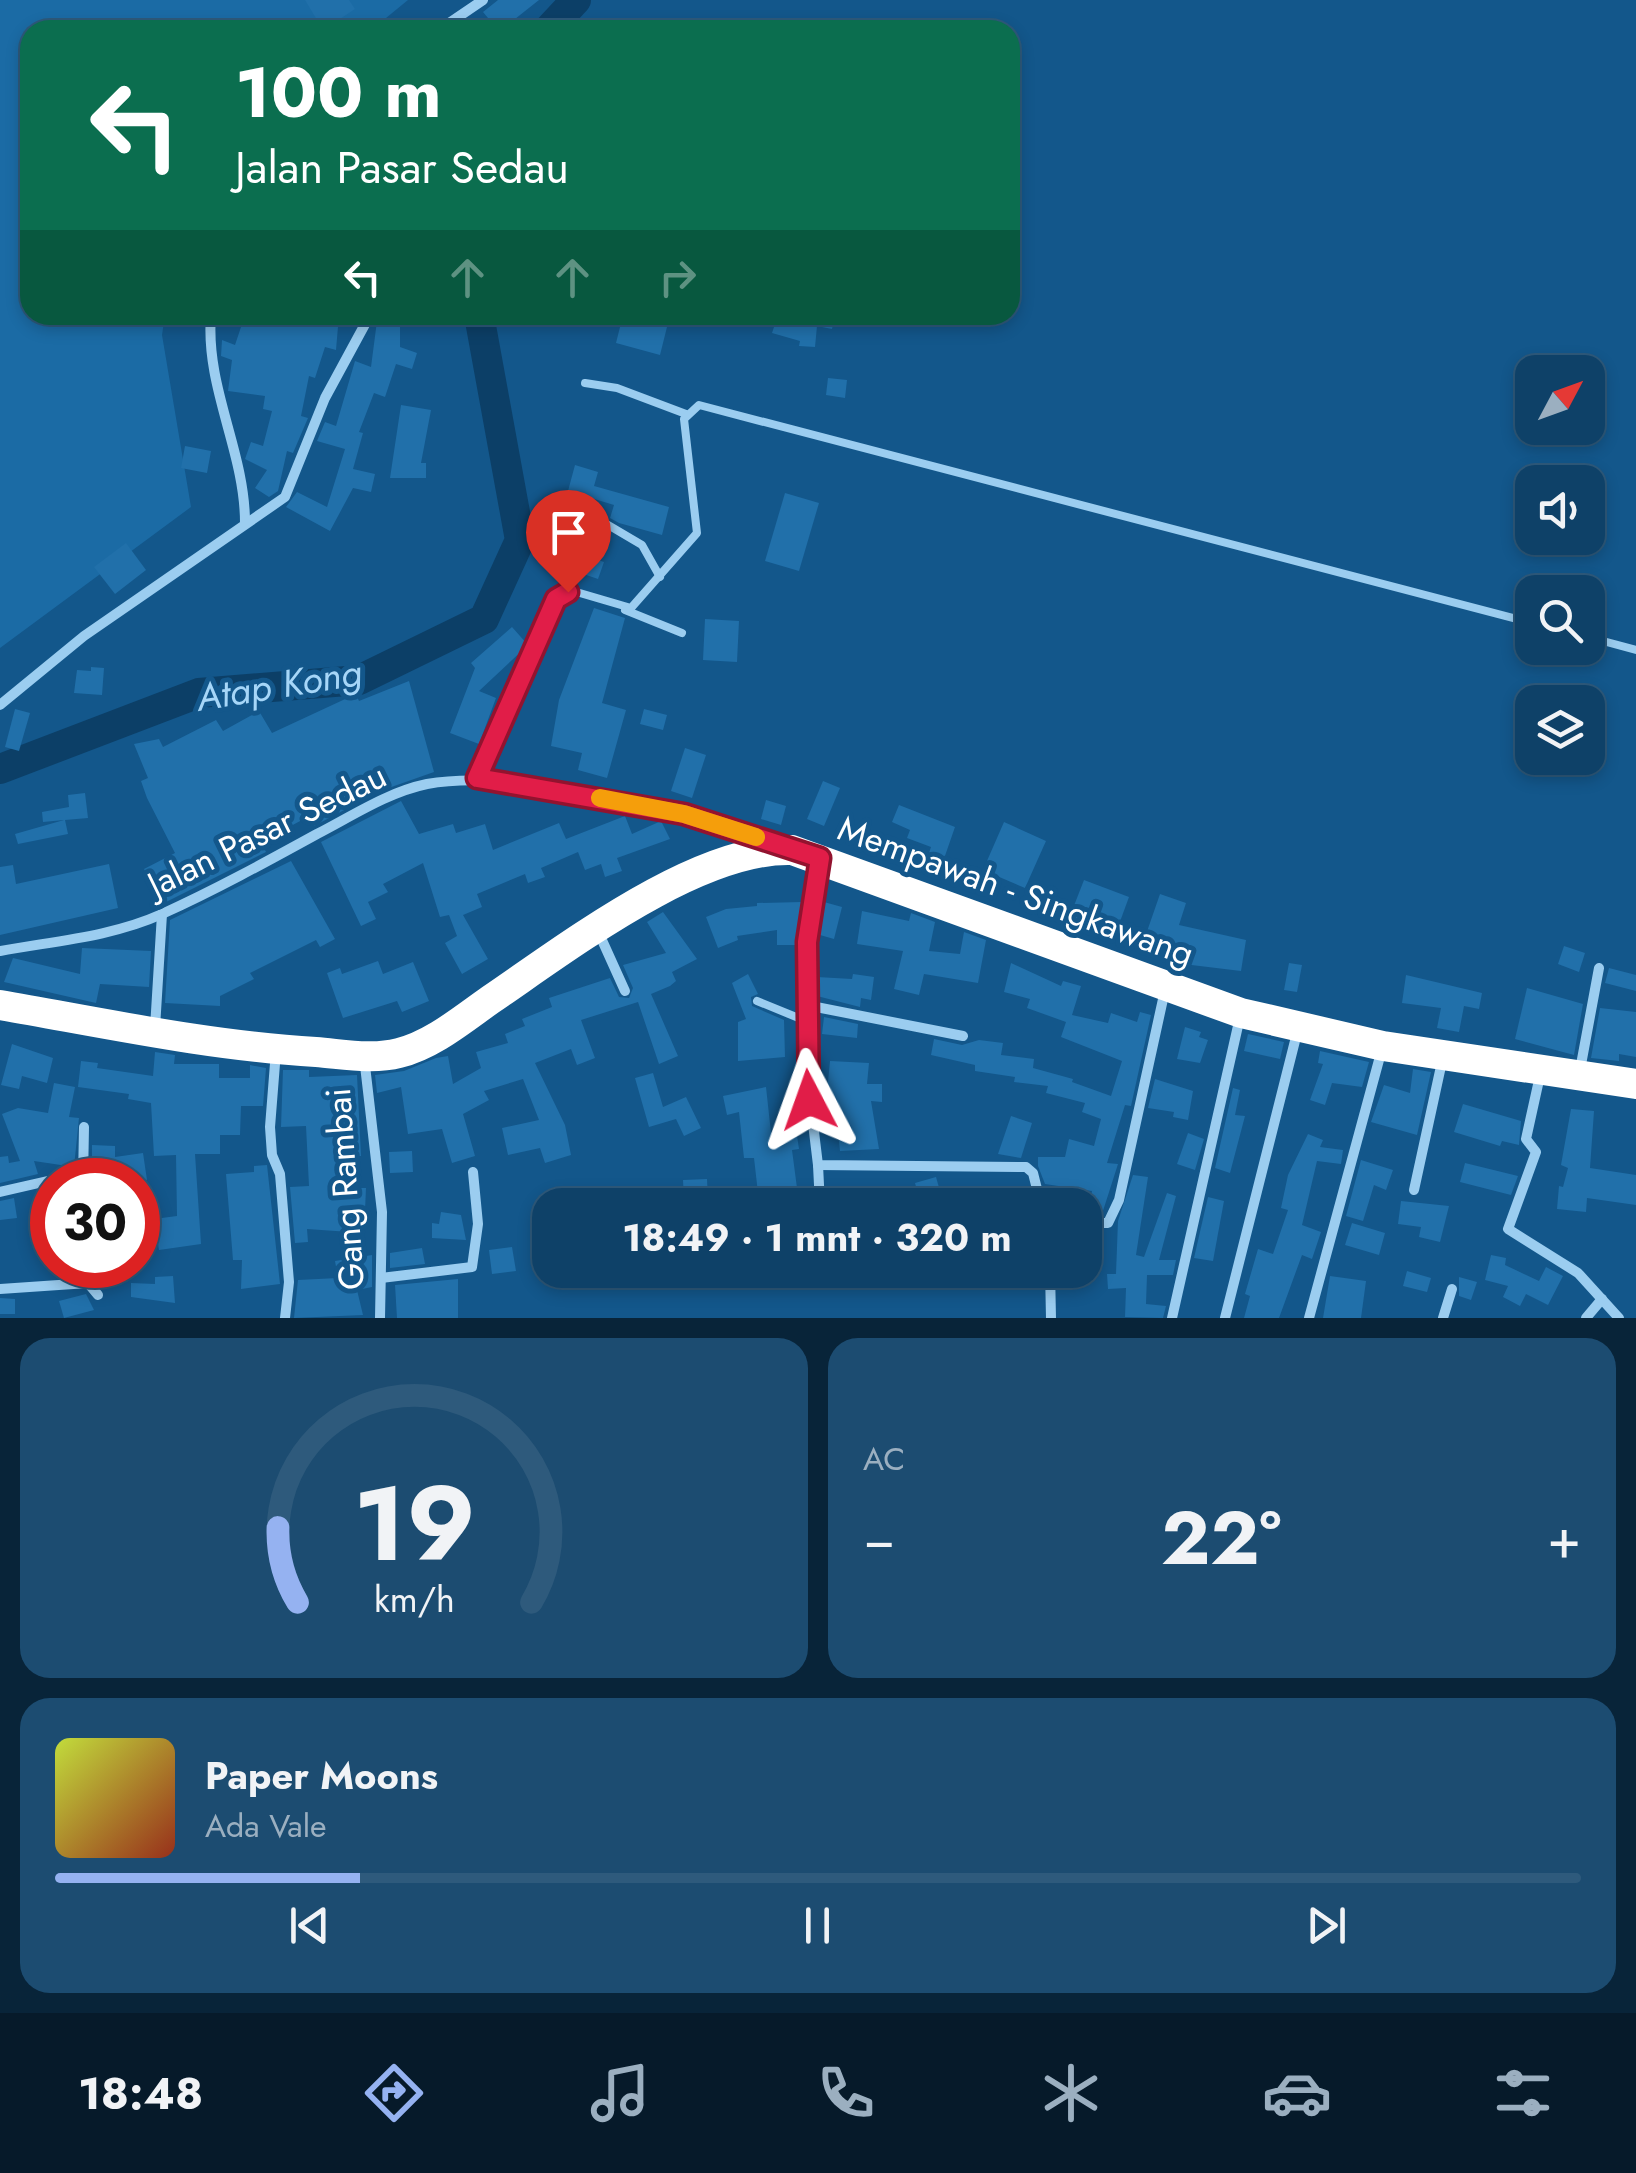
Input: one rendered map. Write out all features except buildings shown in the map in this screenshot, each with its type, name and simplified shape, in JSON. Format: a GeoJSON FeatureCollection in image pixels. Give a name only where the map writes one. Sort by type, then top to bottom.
{"type":"FeatureCollection","features":[{"type":"Feature","properties":{"kind":"highway","name":"Mempawah - Singkawang"},"geometry":{"type":"LineString","coordinates":[[0,1004],[276,1050],[364,1056],[420,1046],[596,928],[712,866],[766,850],[806,854],[1166,986],[1298,1028],[1443,1056],[1636,1084]]}},
{"type":"Feature","properties":{"kind":"street"},"geometry":{"type":"LineString","coordinates":[[454,20],[483,0]]}},
{"type":"Feature","properties":{"kind":"street"},"geometry":{"type":"LineString","coordinates":[[211,325],[211,372],[245,493],[245,522]]}},
{"type":"Feature","properties":{"kind":"street"},"geometry":{"type":"LineString","coordinates":[[0,705],[84,636],[245,522],[272,508],[290,490],[325,398],[365,325]]}},
{"type":"Feature","properties":{"kind":"street","name":"Jalan Pasar Sedau"},"geometry":{"type":"LineString","coordinates":[[0,950],[123,930],[162,914],[380,801],[424,785],[477,778],[684,814],[806,854]]}},
{"type":"Feature","properties":{"kind":"street"},"geometry":{"type":"LineString","coordinates":[[806,854],[806,1078],[819,1188]]}},
{"type":"Feature","properties":{"kind":"street"},"geometry":{"type":"LineString","coordinates":[[155,1032],[162,914]]}},
{"type":"Feature","properties":{"kind":"street"},"geometry":{"type":"LineString","coordinates":[[596,928],[625,991]]}},
{"type":"Feature","properties":{"kind":"street"},"geometry":{"type":"LineString","coordinates":[[1578,1076],[1599,968]]}},
{"type":"Feature","properties":{"kind":"street"},"geometry":{"type":"LineString","coordinates":[[1102,1224],[1106,1224],[1119,1200],[1166,986]]}},
{"type":"Feature","properties":{"kind":"street"},"geometry":{"type":"LineString","coordinates":[[806,1005],[963,1036]]}},
{"type":"Feature","properties":{"kind":"street"},"geometry":{"type":"LineString","coordinates":[[1172,1318],[1241,1012]]}},
{"type":"Feature","properties":{"kind":"street"},"geometry":{"type":"LineString","coordinates":[[1224,1318],[1298,1028]]}},
{"type":"Feature","properties":{"kind":"street"},"geometry":{"type":"LineString","coordinates":[[1309,1318],[1383,1046]]}},
{"type":"Feature","properties":{"kind":"street"},"geometry":{"type":"LineString","coordinates":[[276,1050],[270,1127],[273,1160],[280,1174],[288,1282],[285,1318]]}},
{"type":"Feature","properties":{"kind":"street","name":"Gang Rambai"},"geometry":{"type":"LineString","coordinates":[[364,1056],[382,1212],[380,1318]]}},
{"type":"Feature","properties":{"kind":"street"},"geometry":{"type":"LineString","coordinates":[[1414,1190],[1443,1056]]}},
{"type":"Feature","properties":{"kind":"street"},"geometry":{"type":"LineString","coordinates":[[1542,1070],[1526,1140],[1536,1152],[1508,1229],[1568,1266],[1620,1318]]}},
{"type":"Feature","properties":{"kind":"street"},"geometry":{"type":"LineString","coordinates":[[83,1158],[84,1127]]}},
{"type":"Feature","properties":{"kind":"street"},"geometry":{"type":"LineString","coordinates":[[818,1165],[1023,1167],[1033,1173],[1037,1188]]}},
{"type":"Feature","properties":{"kind":"street"},"geometry":{"type":"LineString","coordinates":[[381,1278],[472,1267],[478,1224],[473,1172]]}},
{"type":"Feature","properties":{"kind":"street"},"geometry":{"type":"LineString","coordinates":[[0,1192],[30,1185]]}},
{"type":"Feature","properties":{"kind":"street"},"geometry":{"type":"LineString","coordinates":[[0,1289],[30,1287]]}},
{"type":"Feature","properties":{"kind":"street"},"geometry":{"type":"LineString","coordinates":[[93,1288],[98,1294]]}},
{"type":"Feature","properties":{"kind":"street"},"geometry":{"type":"LineString","coordinates":[[1050,1288],[1051,1318]]}},
{"type":"Feature","properties":{"kind":"street"},"geometry":{"type":"LineString","coordinates":[[1443,1318],[1452,1289]]}},
{"type":"Feature","properties":{"kind":"street"},"geometry":{"type":"LineString","coordinates":[[1586,1318],[1602,1299]]}},
{"type":"Feature","properties":{"kind":"lane"},"geometry":{"type":"LineString","coordinates":[[585,383],[617,388],[686,414]]}},
{"type":"Feature","properties":{"kind":"lane"},"geometry":{"type":"LineString","coordinates":[[686,414],[699,405],[710,405],[1515,618]]}},
{"type":"Feature","properties":{"kind":"lane"},"geometry":{"type":"LineString","coordinates":[[625,610],[660,577],[697,533],[686,414]]}},
{"type":"Feature","properties":{"kind":"lane"},"geometry":{"type":"LineString","coordinates":[[581,509],[642,545],[660,577]]}},
{"type":"Feature","properties":{"kind":"lane"},"geometry":{"type":"LineString","coordinates":[[477,778],[556,599],[574,592],[682,633]]}},
{"type":"Feature","properties":{"kind":"lane"},"geometry":{"type":"LineString","coordinates":[[1605,642],[1636,650]]}},
{"type":"Feature","properties":{"kind":"lane"},"geometry":{"type":"LineString","coordinates":[[757,1001],[806,1021]]}},
{"type":"Feature","properties":{"kind":"shaded area"},"geometry":{"type":"Polygon","coordinates":[[[0,0],[408,0],[382,20],[20,20],[20,325],[164,325],[191,507],[0,648],[0,0]]]}},
{"type":"Feature","properties":{"kind":"waterway","name":"Atap Kong"},"geometry":{"type":"LineString","coordinates":[[557,20],[576,0]]}},
{"type":"Feature","properties":{"kind":"waterway","name":"Atap Kong"},"geometry":{"type":"LineString","coordinates":[[0,769],[199,693],[359,680],[484,619],[520,540],[481,325]]}},
{"type":"Feature","properties":{"kind":"slow traffic"},"geometry":{"type":"LineString","coordinates":[[600,798],[684,814],[756,837]]}},
{"type":"Feature","properties":{"kind":"route"},"geometry":{"type":"LineString","coordinates":[[568,592],[556,599],[477,778],[684,814],[820,858],[807,942],[805,1023],[809,1100]]}}]}
